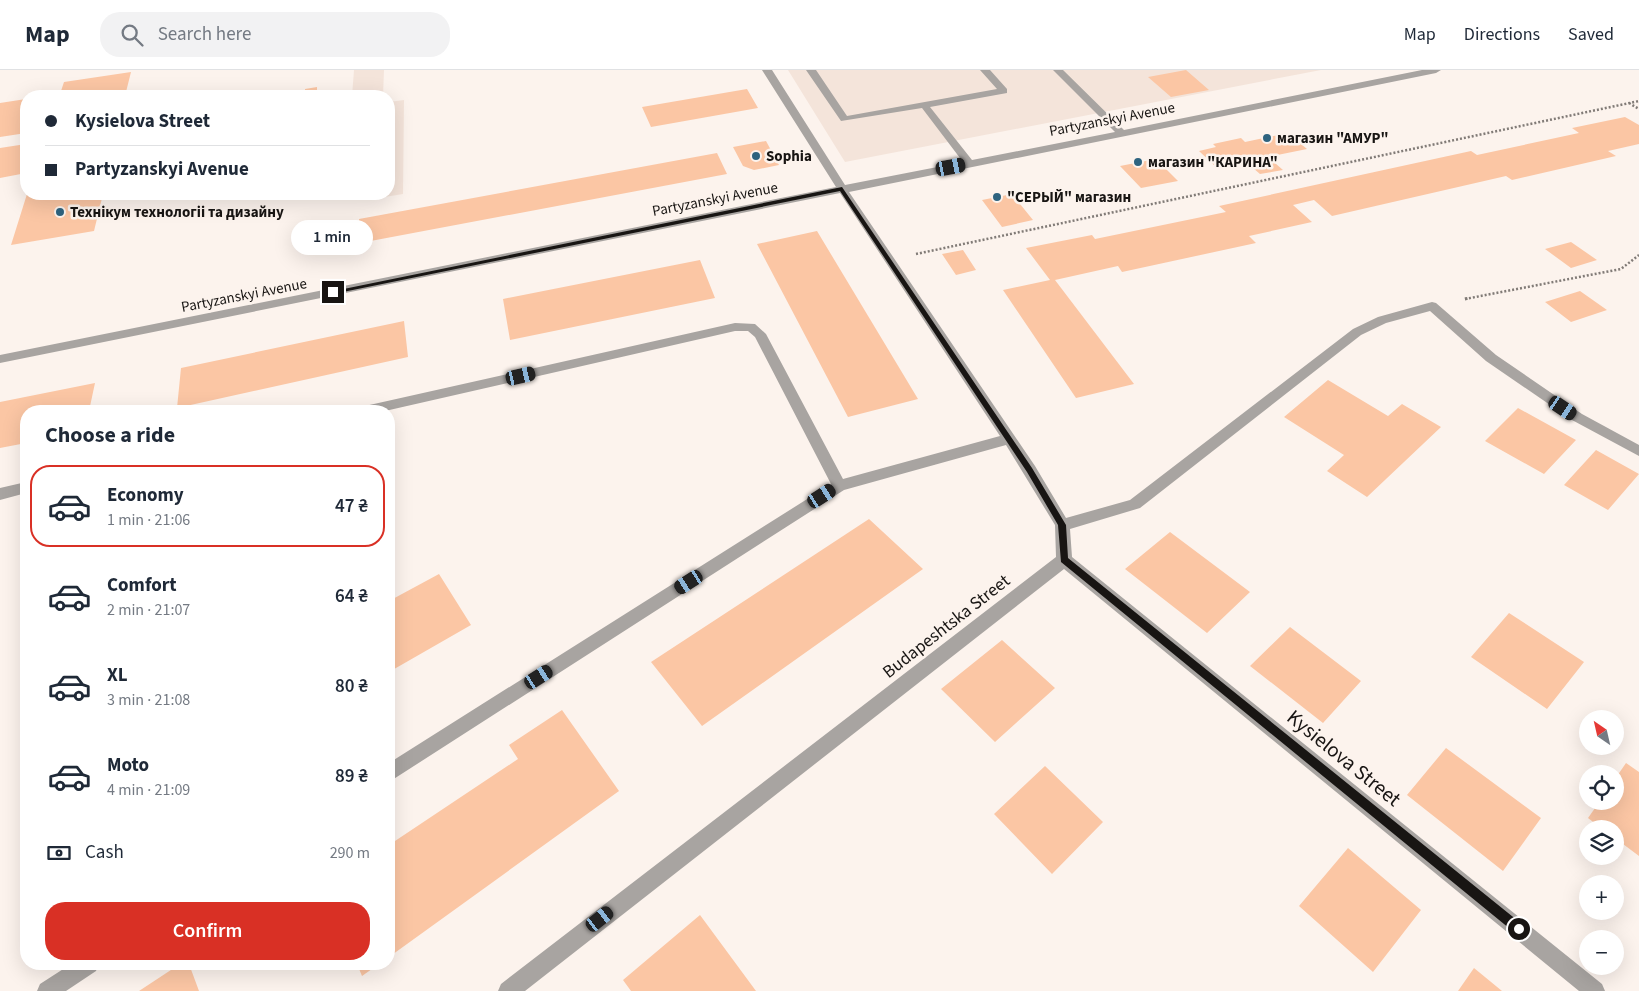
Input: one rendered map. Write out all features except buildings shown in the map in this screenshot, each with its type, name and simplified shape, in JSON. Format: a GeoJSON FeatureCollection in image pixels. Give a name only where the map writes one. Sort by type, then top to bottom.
{"type":"FeatureCollection","features":[{"type":"Feature","properties":{"kind":"street"},"geometry":{"type":"LineString","coordinates":[[767,70],[842,189],[1030,470],[1062,525],[1064,560]]}},
{"type":"Feature","properties":{"kind":"street"},"geometry":{"type":"LineString","coordinates":[[812,70],[844,119],[1004,91],[985,70]]}},
{"type":"Feature","properties":{"kind":"street"},"geometry":{"type":"LineString","coordinates":[[1058,70],[1122,132]]}},
{"type":"Feature","properties":{"kind":"street"},"geometry":{"type":"LineString","coordinates":[[1391,70],[1401,77]]}},
{"type":"Feature","properties":{"kind":"street","name":"Partyzanskyi Avenue"},"geometry":{"type":"LineString","coordinates":[[0,359],[1436,70]]}},
{"type":"Feature","properties":{"kind":"street"},"geometry":{"type":"LineString","coordinates":[[924,105],[969,163]]}},
{"type":"Feature","properties":{"kind":"street"},"geometry":{"type":"LineString","coordinates":[[1062,525],[1135,504],[1357,332],[1382,320],[1432,306],[1491,358],[1578,418],[1639,451]]}},
{"type":"Feature","properties":{"kind":"street"},"geometry":{"type":"LineString","coordinates":[[391,405],[735,327],[751,327],[760,334],[839,486]]}},
{"type":"Feature","properties":{"kind":"street"},"geometry":{"type":"LineString","coordinates":[[395,769],[839,486],[1008,439]]}},
{"type":"Feature","properties":{"kind":"street"},"geometry":{"type":"LineString","coordinates":[[0,494],[20,489]]}},
{"type":"Feature","properties":{"kind":"street","name":"Budapeshtska Street"},"geometry":{"type":"LineString","coordinates":[[521,987],[1064,560]]}},
{"type":"Feature","properties":{"kind":"street","name":"Kysielova Street"},"geometry":{"type":"LineString","coordinates":[[1064,560],[1596,991]]}},
{"type":"Feature","properties":{"kind":"street"},"geometry":{"type":"LineString","coordinates":[[47,991],[80,970]]}},
{"type":"Feature","properties":{"kind":"path"},"geometry":{"type":"LineString","coordinates":[[889,260],[1639,101]]}},
{"type":"Feature","properties":{"kind":"path"},"geometry":{"type":"LineString","coordinates":[[1628,103],[1639,109]]}},
{"type":"Feature","properties":{"kind":"path"},"geometry":{"type":"LineString","coordinates":[[1432,306],[1622,269],[1639,255]]}},
{"type":"Feature","properties":{"kind":"shaded area"},"geometry":{"type":"Polygon","coordinates":[[[354,70],[384,70],[383,90],[352,90],[354,70]]]}},
{"type":"Feature","properties":{"kind":"shaded area"},"geometry":{"type":"Polygon","coordinates":[[[788,70],[1321,70],[845,162],[788,70]]]}},
{"type":"Feature","properties":{"kind":"shaded area"},"geometry":{"type":"Polygon","coordinates":[[[404,100],[403,194],[395,195],[395,101],[404,100]]]}},
{"type":"Feature","properties":{"kind":"place","name":"магазин \"АМУР\""},"geometry":{"type":"Point","coordinates":[1267,138]}},
{"type":"Feature","properties":{"kind":"place","name":"Sophia"},"geometry":{"type":"Point","coordinates":[756,156]}},
{"type":"Feature","properties":{"kind":"place","name":"магазин \"КАРИНА\""},"geometry":{"type":"Point","coordinates":[1138,162]}},
{"type":"Feature","properties":{"kind":"place","name":"\"СЕРЫЙ\" магазин"},"geometry":{"type":"Point","coordinates":[997,197]}},
{"type":"Feature","properties":{"kind":"place","name":"Технікум технологіі та дизайну"},"geometry":{"type":"Point","coordinates":[60,212]}},
{"type":"Feature","properties":{"kind":"route"},"geometry":{"type":"LineString","coordinates":[[333,292],[842,189],[1030,470],[1062,525],[1064,560],[1519,929]]}}]}
